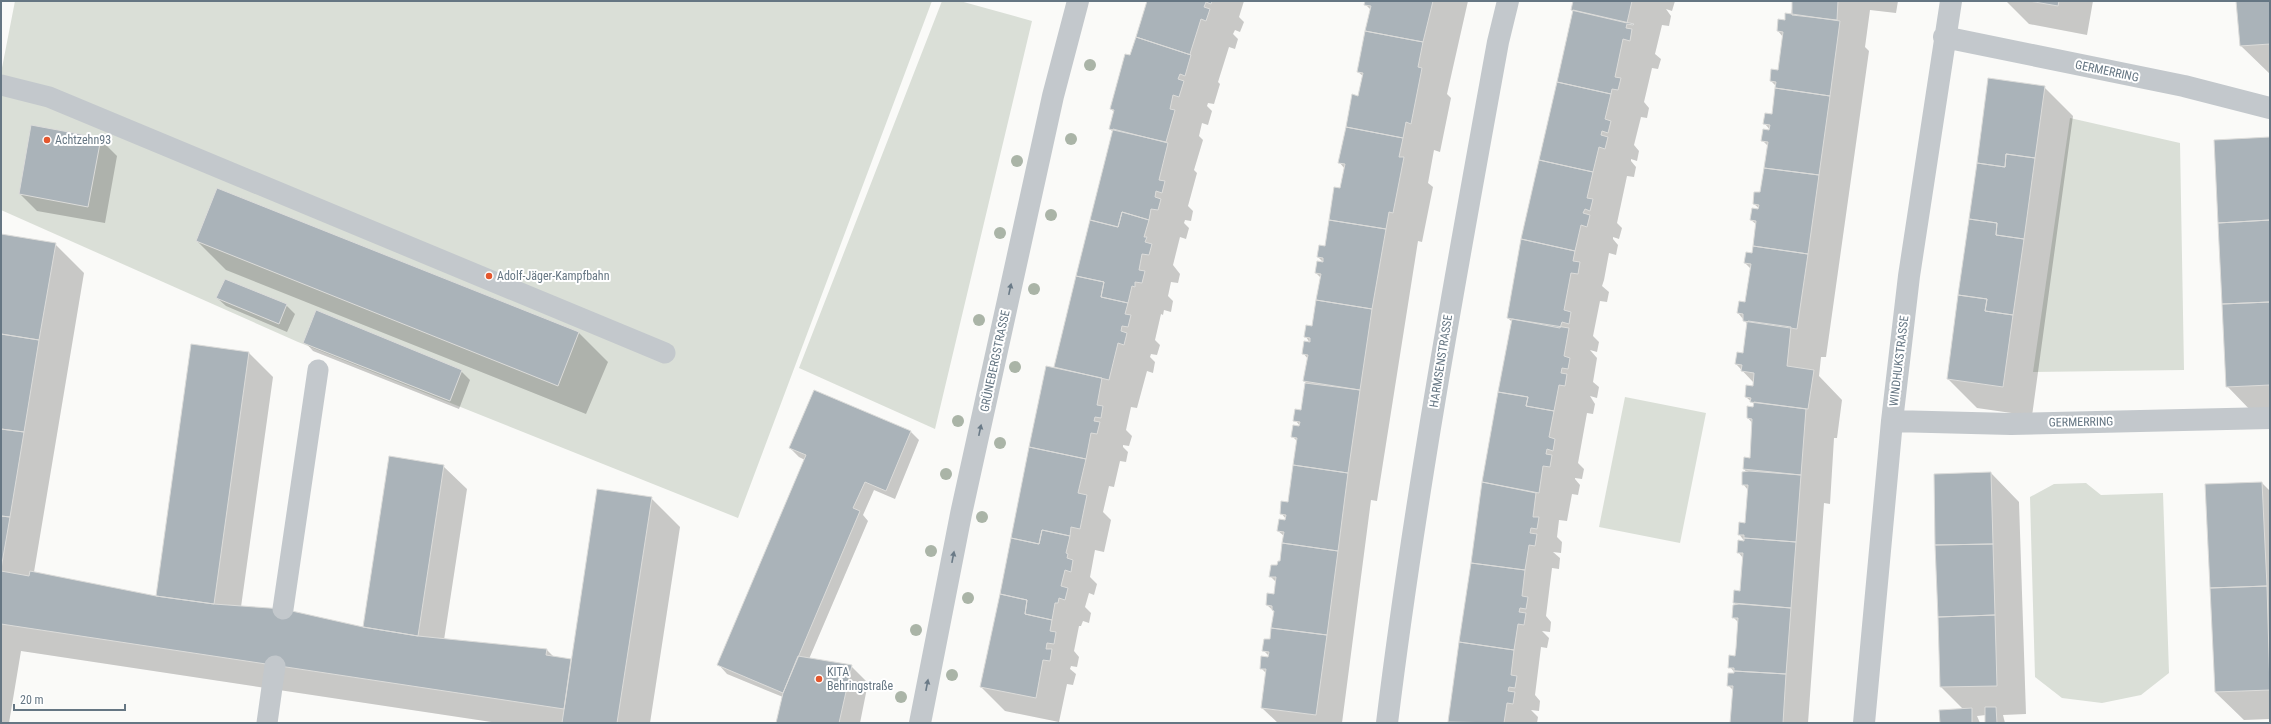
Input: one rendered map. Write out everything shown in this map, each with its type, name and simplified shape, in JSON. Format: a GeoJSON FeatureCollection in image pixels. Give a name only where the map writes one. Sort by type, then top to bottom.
{"type":"FeatureCollection","features":[{"type":"Feature","properties":{"kind":"street","name":"GRÜNEBERGSTRASSE"},"geometry":{"type":"LineString","coordinates":[[920,723],[961,514],[1053,96],[1078,1]]}},
{"type":"Feature","properties":{"kind":"street","name":"HARMSENSTRASSE"},"geometry":{"type":"LineString","coordinates":[[1387,723],[1403,597],[1441,363],[1472,181],[1508,1]]}},
{"type":"Feature","properties":{"kind":"street","name":"WINDHUKSTRASSE"},"geometry":{"type":"LineString","coordinates":[[1864,723],[1892,421],[1908,276],[1950,1]]}},
{"type":"Feature","properties":{"kind":"street","name":"GERMERRING"},"geometry":{"type":"LineString","coordinates":[[1944,38],[2184,86],[2270,108]]}},
{"type":"Feature","properties":{"kind":"street","name":"GERMERRING"},"geometry":{"type":"LineString","coordinates":[[1892,421],[2011,424],[2270,418]]}},
{"type":"Feature","properties":{"kind":"lane"},"geometry":{"type":"LineString","coordinates":[[1,85],[49,97],[665,353]]}},
{"type":"Feature","properties":{"kind":"lane"},"geometry":{"type":"LineString","coordinates":[[283,609],[318,370]]}},
{"type":"Feature","properties":{"kind":"lane"},"geometry":{"type":"LineString","coordinates":[[267,723],[275,666]]}},
{"type":"Feature","properties":{"kind":"shaded area","name":"Adolf-Jäger-Kampfbahn"},"geometry":{"type":"Polygon","coordinates":[[[15,1],[932,1],[738,518],[298,342],[1,210],[1,73],[15,1]]]}},
{"type":"Feature","properties":{"kind":"shaded area"},"geometry":{"type":"Polygon","coordinates":[[[942,1],[960,1],[1032,21],[935,429],[799,368],[942,1]]]}},
{"type":"Feature","properties":{"kind":"shaded area"},"geometry":{"type":"Polygon","coordinates":[[[2070,118],[2180,143],[2184,370],[2033,372],[2070,118]]]}},
{"type":"Feature","properties":{"kind":"shaded area"},"geometry":{"type":"Polygon","coordinates":[[[1625,397],[1706,413],[1680,543],[1599,527],[1625,397]]]}},
{"type":"Feature","properties":{"kind":"shaded area"},"geometry":{"type":"Polygon","coordinates":[[[2086,483],[2101,495],[2163,493],[2169,673],[2141,695],[2102,703],[2062,698],[2035,677],[2030,497],[2054,484],[2086,483]]]}},
{"type":"Feature","properties":{"kind":"building"},"geometry":{"type":"Polygon","coordinates":[[[1147,1],[1212,1],[1211,4],[1206,2],[1204,7],[1210,9],[1206,21],[1201,19],[1190,54],[1191,55],[1136,37],[1147,1]]]}},
{"type":"Feature","properties":{"kind":"building"},"geometry":{"type":"Polygon","coordinates":[[[1365,1],[1433,1],[1423,42],[1365,31],[1371,6],[1364,5],[1365,1]]]}},
{"type":"Feature","properties":{"kind":"building"},"geometry":{"type":"Polygon","coordinates":[[[1573,1],[1632,1],[1627,23],[1571,10],[1573,1]]]}},
{"type":"Feature","properties":{"kind":"building"},"geometry":{"type":"Polygon","coordinates":[[[1792,1],[1838,1],[1837,20],[1792,15],[1792,1]]]}},
{"type":"Feature","properties":{"kind":"building"},"geometry":{"type":"Polygon","coordinates":[[[2029,1],[2059,1],[2058,6],[2029,1]]]}},
{"type":"Feature","properties":{"kind":"building"},"geometry":{"type":"Polygon","coordinates":[[[2236,1],[2270,1],[2270,44],[2240,46],[2236,1]]]}},
{"type":"Feature","properties":{"kind":"building"},"geometry":{"type":"Polygon","coordinates":[[[1573,10],[1634,24],[1627,24],[1626,28],[1632,29],[1630,41],[1623,39],[1615,77],[1621,78],[1618,90],[1612,89],[1611,94],[1557,82],[1573,10]]]}},
{"type":"Feature","properties":{"kind":"building"},"geometry":{"type":"Polygon","coordinates":[[[1785,13],[1840,21],[1830,96],[1775,88],[1776,82],[1770,81],[1771,69],[1778,70],[1783,32],[1777,31],[1778,19],[1785,20],[1785,13]]]}},
{"type":"Feature","properties":{"kind":"building"},"geometry":{"type":"Polygon","coordinates":[[[1365,31],[1423,42],[1418,67],[1422,68],[1411,124],[1406,122],[1403,138],[1346,127],[1352,94],[1358,96],[1363,73],[1357,72],[1365,31]]]}},
{"type":"Feature","properties":{"kind":"building"},"geometry":{"type":"Polygon","coordinates":[[[1136,37],[1191,55],[1185,76],[1180,74],[1178,79],[1184,81],[1179,97],[1173,95],[1170,109],[1175,110],[1166,142],[1109,129],[1114,110],[1110,109],[1125,54],[1130,55],[1136,37]]]}},
{"type":"Feature","properties":{"kind":"building"},"geometry":{"type":"Polygon","coordinates":[[[1988,78],[2045,86],[2035,158],[2006,154],[2005,167],[1977,163],[1988,78]]]}},
{"type":"Feature","properties":{"kind":"building"},"geometry":{"type":"Polygon","coordinates":[[[1557,82],[1611,94],[1605,119],[1611,121],[1608,133],[1602,131],[1601,135],[1608,137],[1605,149],[1599,147],[1593,172],[1539,160],[1557,82]]]}},
{"type":"Feature","properties":{"kind":"building"},"geometry":{"type":"Polygon","coordinates":[[[1775,88],[1830,96],[1819,175],[1764,168],[1768,142],[1761,141],[1763,129],[1769,130],[1770,125],[1763,124],[1765,113],[1772,114],[1775,88]]]}},
{"type":"Feature","properties":{"kind":"building"},"geometry":{"type":"Polygon","coordinates":[[[31,125],[101,138],[88,207],[19,194],[31,125]]]}},
{"type":"Feature","properties":{"kind":"building"},"geometry":{"type":"Polygon","coordinates":[[[1346,127],[1403,138],[1399,157],[1404,157],[1393,213],[1389,212],[1386,229],[1329,220],[1334,187],[1340,188],[1345,164],[1338,163],[1346,127]]]}},
{"type":"Feature","properties":{"kind":"building"},"geometry":{"type":"Polygon","coordinates":[[[1113,129],[1168,143],[1159,180],[1165,181],[1162,193],[1156,191],[1155,197],[1161,199],[1158,210],[1151,209],[1149,220],[1122,212],[1118,227],[1090,220],[1113,129]]]}},
{"type":"Feature","properties":{"kind":"building"},"geometry":{"type":"Polygon","coordinates":[[[2270,137],[2270,220],[2218,223],[2214,140],[2270,137]]]}},
{"type":"Feature","properties":{"kind":"building"},"geometry":{"type":"Polygon","coordinates":[[[2006,154],[2035,158],[2024,239],[1996,235],[1997,223],[1969,219],[1977,163],[2005,167],[2006,154]]]}},
{"type":"Feature","properties":{"kind":"building"},"geometry":{"type":"Polygon","coordinates":[[[1539,160],[1593,172],[1587,198],[1593,199],[1590,211],[1585,209],[1583,213],[1590,215],[1587,227],[1581,225],[1575,251],[1521,239],[1539,160]]]}},
{"type":"Feature","properties":{"kind":"building"},"geometry":{"type":"Polygon","coordinates":[[[1764,168],[1819,175],[1808,254],[1753,246],[1756,221],[1750,220],[1752,208],[1758,209],[1759,205],[1753,204],[1754,192],[1760,192],[1764,168]]]}},
{"type":"Feature","properties":{"kind":"building"},"geometry":{"type":"Polygon","coordinates":[[[217,188],[579,332],[558,386],[196,241],[217,188]]]}},
{"type":"Feature","properties":{"kind":"building"},"geometry":{"type":"Polygon","coordinates":[[[1122,212],[1149,220],[1144,237],[1147,237],[1145,242],[1152,244],[1149,255],[1142,254],[1139,270],[1145,271],[1142,283],[1135,282],[1135,287],[1132,286],[1128,303],[1101,297],[1104,282],[1076,276],[1090,220],[1118,227],[1122,212]]]}},
{"type":"Feature","properties":{"kind":"building"},"geometry":{"type":"Polygon","coordinates":[[[1969,219],[1997,223],[1996,235],[2024,239],[2013,315],[1985,311],[1987,299],[1958,295],[1969,219]]]}},
{"type":"Feature","properties":{"kind":"building"},"geometry":{"type":"Polygon","coordinates":[[[1329,220],[1386,229],[1372,309],[1316,300],[1321,274],[1315,273],[1317,261],[1323,262],[1323,258],[1317,257],[1319,245],[1325,246],[1329,220]]]}},
{"type":"Feature","properties":{"kind":"building"},"geometry":{"type":"Polygon","coordinates":[[[2270,220],[2270,302],[2222,304],[2218,223],[2270,220]]]}},
{"type":"Feature","properties":{"kind":"building"},"geometry":{"type":"Polygon","coordinates":[[[1,234],[56,243],[39,340],[1,334],[1,234]]]}},
{"type":"Feature","properties":{"kind":"building"},"geometry":{"type":"Polygon","coordinates":[[[1521,239],[1575,251],[1573,261],[1580,262],[1578,274],[1571,273],[1564,310],[1571,312],[1569,324],[1562,322],[1560,328],[1507,318],[1521,239]]]}},
{"type":"Feature","properties":{"kind":"building"},"geometry":{"type":"Polygon","coordinates":[[[1753,246],[1808,254],[1797,329],[1743,321],[1743,314],[1737,313],[1739,301],[1745,302],[1751,264],[1744,263],[1746,252],[1752,253],[1753,246]]]}},
{"type":"Feature","properties":{"kind":"building"},"geometry":{"type":"Polygon","coordinates":[[[1076,276],[1104,282],[1101,297],[1128,303],[1125,314],[1131,315],[1128,327],[1122,326],[1121,331],[1127,333],[1124,345],[1118,343],[1109,380],[1054,367],[1076,276]]]}},
{"type":"Feature","properties":{"kind":"building"},"geometry":{"type":"Polygon","coordinates":[[[225,279],[287,304],[279,324],[216,298],[225,279]]]}},
{"type":"Feature","properties":{"kind":"building"},"geometry":{"type":"Polygon","coordinates":[[[1958,295],[1987,299],[1985,311],[2013,315],[2003,387],[1947,379],[1958,295]]]}},
{"type":"Feature","properties":{"kind":"building"},"geometry":{"type":"Polygon","coordinates":[[[1316,300],[1372,309],[1360,390],[1303,381],[1308,355],[1302,354],[1304,341],[1310,342],[1310,338],[1304,337],[1306,325],[1312,326],[1316,300]]]}},
{"type":"Feature","properties":{"kind":"building"},"geometry":{"type":"Polygon","coordinates":[[[2270,302],[2270,385],[2226,387],[2222,304],[2270,302]]]}},
{"type":"Feature","properties":{"kind":"building"},"geometry":{"type":"Polygon","coordinates":[[[316,310],[462,370],[450,401],[303,343],[316,310]]]}},
{"type":"Feature","properties":{"kind":"building"},"geometry":{"type":"Polygon","coordinates":[[[1512,319],[1569,328],[1564,356],[1570,358],[1568,369],[1562,368],[1561,373],[1567,374],[1565,386],[1559,385],[1554,411],[1526,406],[1528,397],[1498,392],[1512,319]]]}},
{"type":"Feature","properties":{"kind":"building"},"geometry":{"type":"Polygon","coordinates":[[[1748,321],[1791,327],[1787,366],[1814,370],[1808,409],[1750,402],[1751,398],[1745,397],[1746,385],[1753,386],[1754,373],[1741,371],[1742,365],[1735,364],[1737,352],[1743,353],[1748,321]]]}},
{"type":"Feature","properties":{"kind":"building"},"geometry":{"type":"Polygon","coordinates":[[[1,334],[39,340],[24,432],[1,429],[1,334]]]}},
{"type":"Feature","properties":{"kind":"building"},"geometry":{"type":"Polygon","coordinates":[[[191,344],[249,352],[214,604],[156,596],[191,344]]]}},
{"type":"Feature","properties":{"kind":"building"},"geometry":{"type":"Polygon","coordinates":[[[1046,366],[1102,378],[1097,405],[1103,406],[1101,418],[1095,417],[1094,421],[1100,422],[1097,434],[1091,433],[1086,459],[1029,447],[1046,366]]]}},
{"type":"Feature","properties":{"kind":"building"},"geometry":{"type":"Polygon","coordinates":[[[1305,383],[1360,390],[1348,473],[1293,465],[1297,438],[1291,437],[1293,425],[1299,426],[1300,422],[1293,421],[1295,409],[1301,410],[1305,383]]]}},
{"type":"Feature","properties":{"kind":"building"},"geometry":{"type":"Polygon","coordinates":[[[814,390],[911,431],[886,491],[865,482],[853,508],[860,511],[783,693],[717,665],[806,455],[789,448],[814,390]]]}},
{"type":"Feature","properties":{"kind":"building"},"geometry":{"type":"Polygon","coordinates":[[[1498,392],[1528,397],[1526,406],[1554,411],[1549,437],[1555,439],[1553,451],[1547,449],[1546,454],[1552,455],[1550,467],[1543,466],[1539,493],[1482,482],[1498,392]]]}},
{"type":"Feature","properties":{"kind":"building"},"geometry":{"type":"Polygon","coordinates":[[[1754,402],[1806,409],[1801,475],[1743,469],[1744,457],[1750,458],[1752,419],[1747,418],[1747,406],[1753,407],[1754,402]]]}},
{"type":"Feature","properties":{"kind":"building"},"geometry":{"type":"Polygon","coordinates":[[[1,429],[24,432],[10,517],[1,516],[1,429]]]}},
{"type":"Feature","properties":{"kind":"building"},"geometry":{"type":"Polygon","coordinates":[[[1029,447],[1086,459],[1078,493],[1087,495],[1080,529],[1071,527],[1070,536],[1042,530],[1039,544],[1011,538],[1029,447]]]}},
{"type":"Feature","properties":{"kind":"building"},"geometry":{"type":"Polygon","coordinates":[[[389,456],[444,465],[418,636],[363,627],[389,456]]]}},
{"type":"Feature","properties":{"kind":"building"},"geometry":{"type":"Polygon","coordinates":[[[1293,465],[1348,473],[1338,551],[1282,543],[1284,532],[1277,531],[1279,519],[1285,520],[1286,515],[1280,514],[1281,501],[1288,502],[1293,465]]]}},
{"type":"Feature","properties":{"kind":"building"},"geometry":{"type":"Polygon","coordinates":[[[1749,471],[1801,475],[1796,542],[1744,538],[1744,535],[1738,535],[1739,522],[1745,523],[1748,485],[1742,485],[1742,472],[1749,471]]]}},
{"type":"Feature","properties":{"kind":"building"},"geometry":{"type":"Polygon","coordinates":[[[1991,472],[1993,544],[1935,545],[1934,474],[1991,472]]]}},
{"type":"Feature","properties":{"kind":"building"},"geometry":{"type":"Polygon","coordinates":[[[1482,482],[1536,493],[1533,517],[1539,517],[1537,529],[1531,528],[1530,533],[1537,534],[1535,546],[1529,545],[1525,570],[1471,563],[1482,482]]]}},
{"type":"Feature","properties":{"kind":"building"},"geometry":{"type":"Polygon","coordinates":[[[2262,482],[2267,586],[2210,588],[2205,484],[2262,482]]]}},
{"type":"Feature","properties":{"kind":"building"},"geometry":{"type":"Polygon","coordinates":[[[597,489],[652,497],[617,723],[562,723],[597,489]]]}},
{"type":"Feature","properties":{"kind":"building"},"geometry":{"type":"Polygon","coordinates":[[[1,516],[10,517],[1,569],[1,516]]]}},
{"type":"Feature","properties":{"kind":"building"},"geometry":{"type":"Polygon","coordinates":[[[1042,530],[1070,536],[1066,553],[1068,554],[1067,558],[1073,560],[1071,572],[1065,570],[1061,586],[1068,588],[1065,600],[1059,598],[1058,603],[1055,603],[1052,620],[1025,614],[1027,600],[1000,594],[1011,538],[1039,544],[1042,530]]]}},
{"type":"Feature","properties":{"kind":"building"},"geometry":{"type":"Polygon","coordinates":[[[1744,538],[1796,542],[1791,608],[1733,603],[1734,590],[1740,591],[1743,553],[1737,553],[1738,540],[1744,541],[1744,538]]]}},
{"type":"Feature","properties":{"kind":"building"},"geometry":{"type":"Polygon","coordinates":[[[1282,543],[1338,551],[1327,635],[1271,628],[1274,611],[1272,610],[1272,606],[1266,605],[1267,593],[1274,594],[1276,577],[1269,577],[1271,565],[1277,565],[1278,561],[1280,561],[1282,543]]]}},
{"type":"Feature","properties":{"kind":"building"},"geometry":{"type":"Polygon","coordinates":[[[1993,544],[1995,615],[1938,617],[1935,545],[1993,544]]]}},
{"type":"Feature","properties":{"kind":"building"},"geometry":{"type":"Polygon","coordinates":[[[1471,563],[1525,570],[1522,596],[1528,597],[1526,609],[1520,608],[1519,612],[1526,613],[1524,625],[1518,624],[1514,650],[1459,642],[1471,563]]]}},
{"type":"Feature","properties":{"kind":"building"},"geometry":{"type":"Polygon","coordinates":[[[1,571],[29,576],[30,571],[156,596],[214,604],[283,609],[363,627],[418,636],[547,649],[546,655],[571,659],[564,709],[1,624],[1,571]]]}},
{"type":"Feature","properties":{"kind":"building"},"geometry":{"type":"Polygon","coordinates":[[[2267,586],[2270,690],[2215,692],[2210,588],[2267,586]]]}},
{"type":"Feature","properties":{"kind":"building"},"geometry":{"type":"Polygon","coordinates":[[[1000,594],[1027,600],[1025,614],[1052,620],[1050,631],[1056,632],[1054,644],[1047,643],[1046,649],[1052,649],[1050,661],[1043,660],[1036,698],[980,687],[1000,594]]]}},
{"type":"Feature","properties":{"kind":"building"},"geometry":{"type":"Polygon","coordinates":[[[1739,604],[1791,608],[1786,674],[1734,671],[1734,668],[1728,668],[1729,655],[1735,656],[1736,648],[1738,618],[1732,618],[1733,605],[1739,604]]]}},
{"type":"Feature","properties":{"kind":"building"},"geometry":{"type":"Polygon","coordinates":[[[1995,615],[1997,686],[1940,687],[1938,617],[1995,615]]]}},
{"type":"Feature","properties":{"kind":"building"},"geometry":{"type":"Polygon","coordinates":[[[1271,628],[1327,635],[1316,715],[1261,708],[1266,669],[1260,669],[1261,656],[1268,657],[1269,652],[1262,651],[1264,639],[1270,639],[1271,628]]]}},
{"type":"Feature","properties":{"kind":"building"},"geometry":{"type":"Polygon","coordinates":[[[1459,642],[1514,650],[1511,675],[1517,676],[1515,688],[1509,687],[1508,691],[1515,692],[1513,704],[1507,703],[1504,723],[1448,722],[1459,642]]]}},
{"type":"Feature","properties":{"kind":"building","name":"KITA Behringstraße"},"geometry":{"type":"Polygon","coordinates":[[[798,656],[852,665],[839,723],[776,723],[783,693],[798,656]]]}},
{"type":"Feature","properties":{"kind":"building"},"geometry":{"type":"Polygon","coordinates":[[[1734,671],[1786,674],[1783,723],[1730,723],[1733,686],[1727,686],[1728,673],[1734,673],[1734,671]]]}},
{"type":"Feature","properties":{"kind":"building"},"geometry":{"type":"Polygon","coordinates":[[[1985,707],[1996,707],[1997,723],[1985,723],[1985,707]]]}},
{"type":"Feature","properties":{"kind":"building"},"geometry":{"type":"Polygon","coordinates":[[[1972,708],[1972,723],[1940,723],[1939,710],[1972,708]]]}},
{"type":"Feature","properties":{"kind":"place","name":"Achtzehn93"},"geometry":{"type":"Point","coordinates":[47,140]}},
{"type":"Feature","properties":{"kind":"place","name":"Adolf-Jäger-Kampfbahn"},"geometry":{"type":"Point","coordinates":[489,276]}},
{"type":"Feature","properties":{"kind":"place","name":"KITA Behringstraße"},"geometry":{"type":"Point","coordinates":[819,679]}}]}
